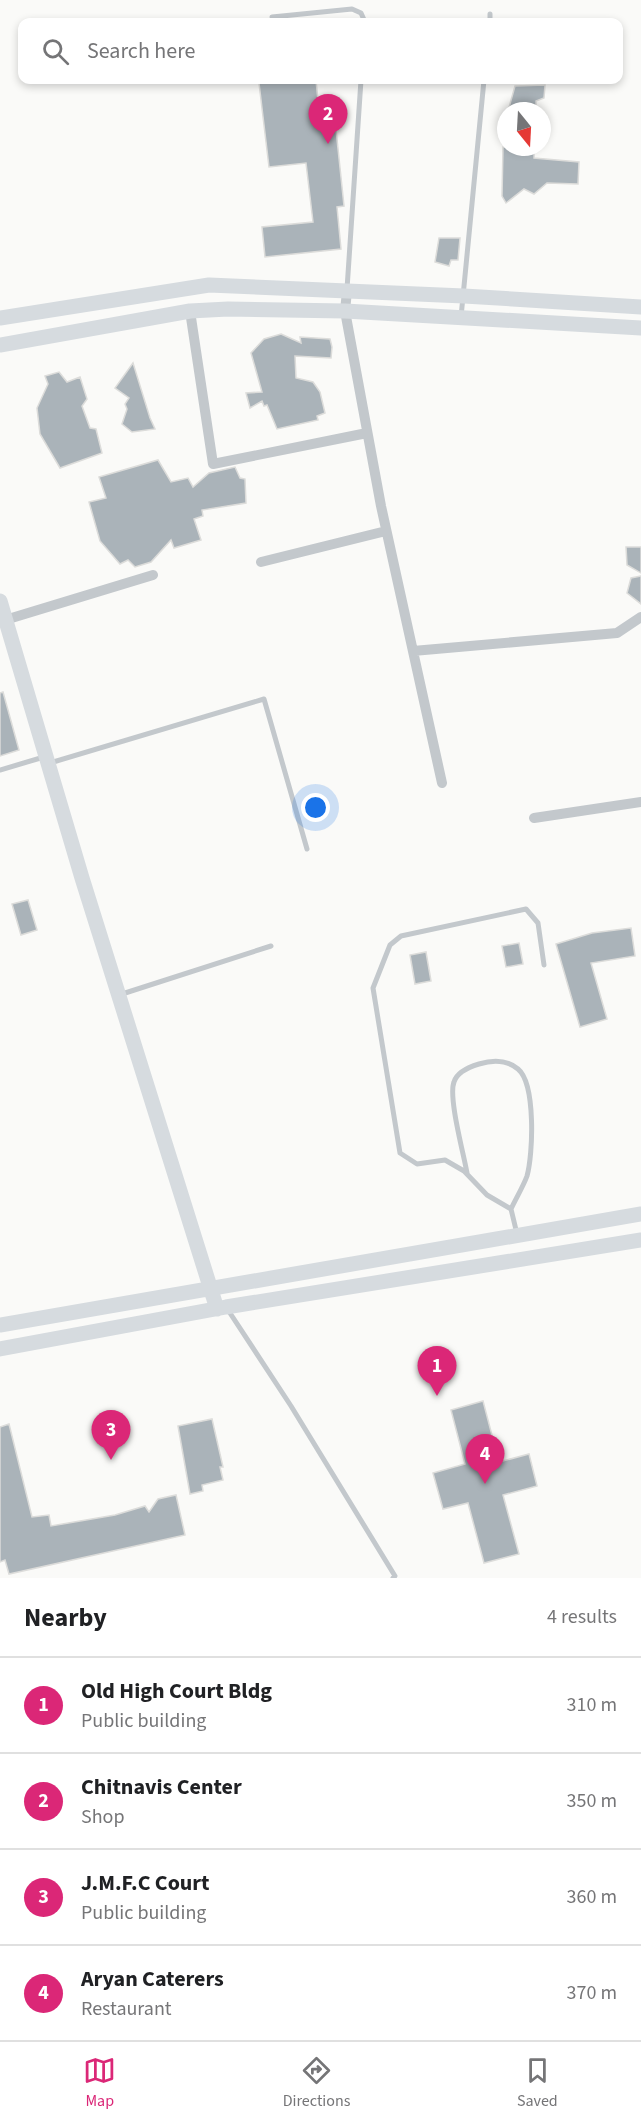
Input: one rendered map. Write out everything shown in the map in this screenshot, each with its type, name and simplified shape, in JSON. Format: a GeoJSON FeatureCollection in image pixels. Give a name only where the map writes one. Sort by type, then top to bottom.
{"type":"FeatureCollection","features":[{"type":"Feature","properties":{"kind":"street"},"geometry":{"type":"LineString","coordinates":[[0,318],[209,285],[464,296],[641,307]]}},
{"type":"Feature","properties":{"kind":"street"},"geometry":{"type":"LineString","coordinates":[[347,291],[345,311],[367,433],[386,531],[442,783]]}},
{"type":"Feature","properties":{"kind":"street"},"geometry":{"type":"LineString","coordinates":[[190,311],[213,464],[367,433]]}},
{"type":"Feature","properties":{"kind":"street"},"geometry":{"type":"LineString","coordinates":[[0,345],[190,311],[345,311],[641,328]]}},
{"type":"Feature","properties":{"kind":"street"},"geometry":{"type":"LineString","coordinates":[[261,562],[386,531]]}},
{"type":"Feature","properties":{"kind":"street"},"geometry":{"type":"LineString","coordinates":[[5,620],[153,575]]}},
{"type":"Feature","properties":{"kind":"street"},"geometry":{"type":"LineString","coordinates":[[0,601],[119,995],[211,1288],[221,1308]]}},
{"type":"Feature","properties":{"kind":"street"},"geometry":{"type":"LineString","coordinates":[[413,651],[616,633],[641,617]]}},
{"type":"Feature","properties":{"kind":"street"},"geometry":{"type":"LineString","coordinates":[[534,818],[641,802]]}},
{"type":"Feature","properties":{"kind":"street"},"geometry":{"type":"LineString","coordinates":[[0,1325],[641,1214]]}},
{"type":"Feature","properties":{"kind":"street"},"geometry":{"type":"LineString","coordinates":[[0,1349],[221,1308],[641,1240]]}},
{"type":"Feature","properties":{"kind":"lane"},"geometry":{"type":"LineString","coordinates":[[272,17],[352,9],[361,12],[363,18]]}},
{"type":"Feature","properties":{"kind":"lane"},"geometry":{"type":"LineString","coordinates":[[347,291],[362,84]]}},
{"type":"Feature","properties":{"kind":"lane"},"geometry":{"type":"LineString","coordinates":[[461,317],[484,84]]}},
{"type":"Feature","properties":{"kind":"lane"},"geometry":{"type":"LineString","coordinates":[[0,770],[47,760],[264,699],[306,849]]}},
{"type":"Feature","properties":{"kind":"lane"},"geometry":{"type":"LineString","coordinates":[[511,1209],[487,1195],[467,1174],[445,1160],[417,1164],[400,1153],[373,988],[390,945],[401,936],[526,909],[538,924],[544,965]]}},
{"type":"Feature","properties":{"kind":"lane"},"geometry":{"type":"LineString","coordinates":[[119,995],[271,946]]}},
{"type":"Feature","properties":{"kind":"lane"},"geometry":{"type":"LineString","coordinates":[[467,1174],[454,1102],[453,1083],[459,1073],[471,1066],[490,1061],[506,1062],[520,1070],[526,1088],[533,1133],[526,1178],[511,1209],[517,1234]]}},
{"type":"Feature","properties":{"kind":"lane"},"geometry":{"type":"LineString","coordinates":[[221,1308],[291,1406],[395,1577]]}},
{"type":"Feature","properties":{"kind":"building"},"geometry":{"type":"Polygon","coordinates":[[[259,84],[316,84],[320,122],[335,120],[344,206],[337,207],[341,249],[265,257],[262,227],[313,222],[306,163],[269,167],[259,84]]]}},
{"type":"Feature","properties":{"kind":"building"},"geometry":{"type":"Polygon","coordinates":[[[545,85],[544,98],[536,102],[511,102],[515,86],[545,85]]]}},
{"type":"Feature","properties":{"kind":"building"},"geometry":{"type":"Polygon","coordinates":[[[503,156],[534,156],[534,158],[579,162],[578,184],[547,183],[534,194],[524,189],[506,203],[502,196],[503,156]]]}},
{"type":"Feature","properties":{"kind":"building"},"geometry":{"type":"Polygon","coordinates":[[[439,238],[460,238],[458,260],[451,260],[449,266],[435,262],[439,238]]]}},
{"type":"Feature","properties":{"kind":"building"},"geometry":{"type":"Polygon","coordinates":[[[281,334],[301,343],[300,337],[330,339],[332,347],[331,358],[295,356],[296,378],[313,382],[320,392],[325,413],[317,416],[318,420],[277,429],[267,405],[264,406],[262,401],[250,408],[246,393],[262,392],[251,353],[264,339],[281,334]]]}},
{"type":"Feature","properties":{"kind":"building"},"geometry":{"type":"Polygon","coordinates":[[[133,363],[155,429],[132,432],[122,424],[127,409],[125,404],[129,398],[115,388],[133,363]]]}},
{"type":"Feature","properties":{"kind":"building"},"geometry":{"type":"Polygon","coordinates":[[[59,372],[67,382],[80,377],[87,399],[82,406],[90,428],[96,429],[102,453],[60,468],[40,434],[37,408],[48,384],[45,376],[59,372]]]}},
{"type":"Feature","properties":{"kind":"building"},"geometry":{"type":"Polygon","coordinates":[[[158,460],[171,482],[188,478],[193,487],[209,473],[235,467],[240,478],[245,479],[246,503],[202,510],[203,516],[194,519],[201,540],[174,548],[171,540],[151,562],[135,567],[128,560],[120,564],[100,541],[89,502],[106,498],[99,477],[158,460]]]}},
{"type":"Feature","properties":{"kind":"building"},"geometry":{"type":"Polygon","coordinates":[[[626,547],[641,547],[641,573],[627,565],[626,547]]]}},
{"type":"Feature","properties":{"kind":"building"},"geometry":{"type":"Polygon","coordinates":[[[641,576],[641,604],[627,593],[631,578],[641,576]]]}},
{"type":"Feature","properties":{"kind":"building"},"geometry":{"type":"Polygon","coordinates":[[[3,692],[19,750],[0,756],[0,693],[3,692]]]}},
{"type":"Feature","properties":{"kind":"building"},"geometry":{"type":"Polygon","coordinates":[[[28,900],[37,930],[21,935],[12,904],[28,900]]]}},
{"type":"Feature","properties":{"kind":"building"},"geometry":{"type":"Polygon","coordinates":[[[631,928],[635,956],[591,963],[607,1019],[580,1027],[556,944],[592,933],[631,928]]]}},
{"type":"Feature","properties":{"kind":"building"},"geometry":{"type":"Polygon","coordinates":[[[519,943],[523,964],[506,967],[502,946],[519,943]]]}},
{"type":"Feature","properties":{"kind":"building"},"geometry":{"type":"Polygon","coordinates":[[[426,952],[431,981],[415,984],[410,955],[426,952]]]}},
{"type":"Feature","properties":{"kind":"building"},"geometry":{"type":"Polygon","coordinates":[[[483,1401],[499,1462],[529,1454],[537,1486],[503,1495],[519,1554],[484,1563],[468,1503],[443,1509],[433,1473],[465,1464],[451,1410],[483,1401]]]}},
{"type":"Feature","properties":{"kind":"building"},"geometry":{"type":"Polygon","coordinates":[[[212,1419],[223,1467],[220,1467],[223,1480],[202,1485],[203,1491],[190,1494],[178,1426],[212,1419]]]}},
{"type":"Feature","properties":{"kind":"building"},"geometry":{"type":"Polygon","coordinates":[[[9,1424],[32,1517],[49,1515],[51,1526],[115,1515],[145,1506],[149,1512],[158,1499],[176,1495],[185,1535],[9,1574],[5,1560],[0,1562],[0,1427],[9,1424]]]}},
{"type":"Feature","properties":{"kind":"place","name":"Chitnavis Center"},"geometry":{"type":"Point","coordinates":[328,144]}},
{"type":"Feature","properties":{"kind":"place","name":"Old High Court Bldg"},"geometry":{"type":"Point","coordinates":[437,1396]}},
{"type":"Feature","properties":{"kind":"place","name":"J.M.F.C Court"},"geometry":{"type":"Point","coordinates":[111,1460]}},
{"type":"Feature","properties":{"kind":"place","name":"Aryan Caterers"},"geometry":{"type":"Point","coordinates":[485,1484]}}]}
